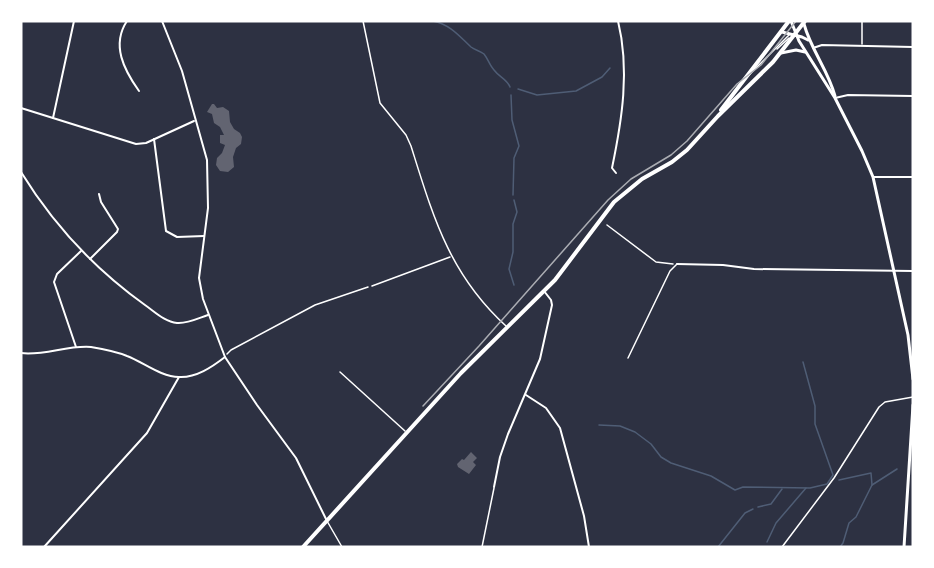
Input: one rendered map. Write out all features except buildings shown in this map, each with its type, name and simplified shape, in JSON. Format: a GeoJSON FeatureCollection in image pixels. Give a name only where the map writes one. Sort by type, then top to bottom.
{"type":"FeatureCollection","features":[{"type":"Feature","properties":{"kind":"main road"},"geometry":{"type":"LineString","coordinates":[[718,116],[743,80],[790,21]]}},
{"type":"Feature","properties":{"kind":"main road"},"geometry":{"type":"LineString","coordinates":[[303,547],[405,432],[571,262],[614,202],[642,179],[687,151],[788,44],[793,34],[805,22]]}},
{"type":"Feature","properties":{"kind":"street"},"geometry":{"type":"LineString","coordinates":[[53,118],[74,21]]}},
{"type":"Feature","properties":{"kind":"street"},"geometry":{"type":"LineString","coordinates":[[126,21],[119,36],[119,48],[130,78],[139,91]]}},
{"type":"Feature","properties":{"kind":"street"},"geometry":{"type":"LineString","coordinates":[[162,21],[182,71],[207,160],[208,208],[199,278],[208,315],[225,357],[296,458],[327,520]]}},
{"type":"Feature","properties":{"kind":"street"},"geometry":{"type":"LineString","coordinates":[[616,173],[612,168],[623,101],[624,79],[618,21]]}},
{"type":"Feature","properties":{"kind":"street"},"geometry":{"type":"LineString","coordinates":[[790,21],[793,34],[835,98],[873,177],[908,335],[913,379]]}},
{"type":"Feature","properties":{"kind":"street"},"geometry":{"type":"LineString","coordinates":[[805,22],[809,42],[831,82],[835,98]]}},
{"type":"Feature","properties":{"kind":"street"},"geometry":{"type":"LineString","coordinates":[[782,32],[793,34],[809,42]]}},
{"type":"Feature","properties":{"kind":"street"},"geometry":{"type":"LineString","coordinates":[[813,48],[822,45],[913,47]]}},
{"type":"Feature","properties":{"kind":"street"},"geometry":{"type":"LineString","coordinates":[[779,51],[796,50],[807,53]]}},
{"type":"Feature","properties":{"kind":"street"},"geometry":{"type":"LineString","coordinates":[[835,98],[848,95],[913,96]]}},
{"type":"Feature","properties":{"kind":"street"},"geometry":{"type":"LineString","coordinates":[[21,108],[131,143],[142,143],[154,139],[195,121]]}},
{"type":"Feature","properties":{"kind":"street"},"geometry":{"type":"LineString","coordinates":[[154,139],[166,231],[177,237],[205,236]]}},
{"type":"Feature","properties":{"kind":"street"},"geometry":{"type":"LineString","coordinates":[[21,172],[81,251],[136,298],[170,321],[182,322],[208,315]]}},
{"type":"Feature","properties":{"kind":"street"},"geometry":{"type":"LineString","coordinates":[[873,177],[913,177]]}},
{"type":"Feature","properties":{"kind":"street"},"geometry":{"type":"LineString","coordinates":[[90,259],[118,229],[101,202],[99,194]]}},
{"type":"Feature","properties":{"kind":"street"},"geometry":{"type":"LineString","coordinates":[[76,347],[54,282],[57,274],[81,251]]}},
{"type":"Feature","properties":{"kind":"street"},"geometry":{"type":"LineString","coordinates":[[677,264],[723,265],[754,269],[913,271]]}},
{"type":"Feature","properties":{"kind":"street"},"geometry":{"type":"LineString","coordinates":[[494,487],[500,457],[540,359],[552,305],[544,291]]}},
{"type":"Feature","properties":{"kind":"street"},"geometry":{"type":"LineString","coordinates":[[21,353],[33,354],[76,347],[106,349],[179,377],[208,369],[225,357]]}},
{"type":"Feature","properties":{"kind":"street"},"geometry":{"type":"LineString","coordinates":[[44,547],[147,433],[179,377]]}},
{"type":"Feature","properties":{"kind":"street"},"geometry":{"type":"LineString","coordinates":[[526,395],[546,408],[560,428],[584,516],[589,547]]}},
{"type":"Feature","properties":{"kind":"street"},"geometry":{"type":"LineString","coordinates":[[904,547],[913,405]]}},
{"type":"Feature","properties":{"kind":"lane"},"geometry":{"type":"LineString","coordinates":[[363,21],[380,103],[399,125],[411,146],[433,217],[451,256],[470,288],[508,327]]}},
{"type":"Feature","properties":{"kind":"lane"},"geometry":{"type":"LineString","coordinates":[[862,21],[862,47]]}},
{"type":"Feature","properties":{"kind":"lane"},"geometry":{"type":"LineString","coordinates":[[779,51],[793,34]]}},
{"type":"Feature","properties":{"kind":"lane"},"geometry":{"type":"LineString","coordinates":[[743,80],[757,70],[793,34]]}},
{"type":"Feature","properties":{"kind":"lane"},"geometry":{"type":"LineString","coordinates":[[372,286],[451,256]]}},
{"type":"Feature","properties":{"kind":"lane"},"geometry":{"type":"LineString","coordinates":[[628,358],[670,270],[677,264]]}},
{"type":"Feature","properties":{"kind":"lane"},"geometry":{"type":"LineString","coordinates":[[340,372],[405,432]]}},
{"type":"Feature","properties":{"kind":"lane"},"geometry":{"type":"LineString","coordinates":[[482,547],[494,487]]}},
{"type":"Feature","properties":{"kind":"lane"},"geometry":{"type":"LineString","coordinates":[[327,520],[342,547]]}},
{"type":"Feature","properties":{"kind":"path"},"geometry":{"type":"LineString","coordinates":[[607,225],[656,262],[677,264]]}},
{"type":"Feature","properties":{"kind":"path"},"geometry":{"type":"LineString","coordinates":[[225,357],[231,350],[294,315],[315,305],[372,286]]}},
{"type":"Feature","properties":{"kind":"path"},"geometry":{"type":"LineString","coordinates":[[782,547],[834,478],[879,407],[885,402],[913,398]]}},
{"type":"Feature","properties":{"kind":"waterway"},"geometry":{"type":"LineString","coordinates":[[433,21],[450,28],[471,47],[484,54],[510,87]]}},
{"type":"Feature","properties":{"kind":"waterway"},"geometry":{"type":"LineString","coordinates":[[518,89],[537,95],[576,91],[602,77],[610,68]]}},
{"type":"Feature","properties":{"kind":"waterway"},"geometry":{"type":"LineString","coordinates":[[511,95],[512,120],[519,146],[514,158],[513,195]]}},
{"type":"Feature","properties":{"kind":"waterway"},"geometry":{"type":"LineString","coordinates":[[514,200],[517,212],[513,224],[513,252],[509,269],[514,285]]}},
{"type":"Feature","properties":{"kind":"waterway"},"geometry":{"type":"LineString","coordinates":[[599,425],[620,426],[635,432],[651,444],[661,457],[671,463],[711,476],[735,490],[743,487],[810,488],[827,484],[833,475],[815,424],[815,406],[803,362]]}},
{"type":"Feature","properties":{"kind":"waterway"},"geometry":{"type":"LineString","coordinates":[[840,547],[849,523],[856,517],[872,485],[897,469]]}},
{"type":"Feature","properties":{"kind":"waterway"},"geometry":{"type":"LineString","coordinates":[[839,480],[871,473],[872,485]]}},
{"type":"Feature","properties":{"kind":"waterway"},"geometry":{"type":"LineString","coordinates":[[767,542],[776,523],[806,488]]}},
{"type":"Feature","properties":{"kind":"waterway"},"geometry":{"type":"LineString","coordinates":[[758,507],[771,504],[782,489]]}},
{"type":"Feature","properties":{"kind":"waterway"},"geometry":{"type":"LineString","coordinates":[[718,547],[745,513],[753,509]]}},
{"type":"Feature","properties":{"kind":"tram line"},"geometry":{"type":"LineString","coordinates":[[423,406],[608,200],[631,179],[671,155],[687,141],[737,84],[761,65],[796,21]]}}]}
